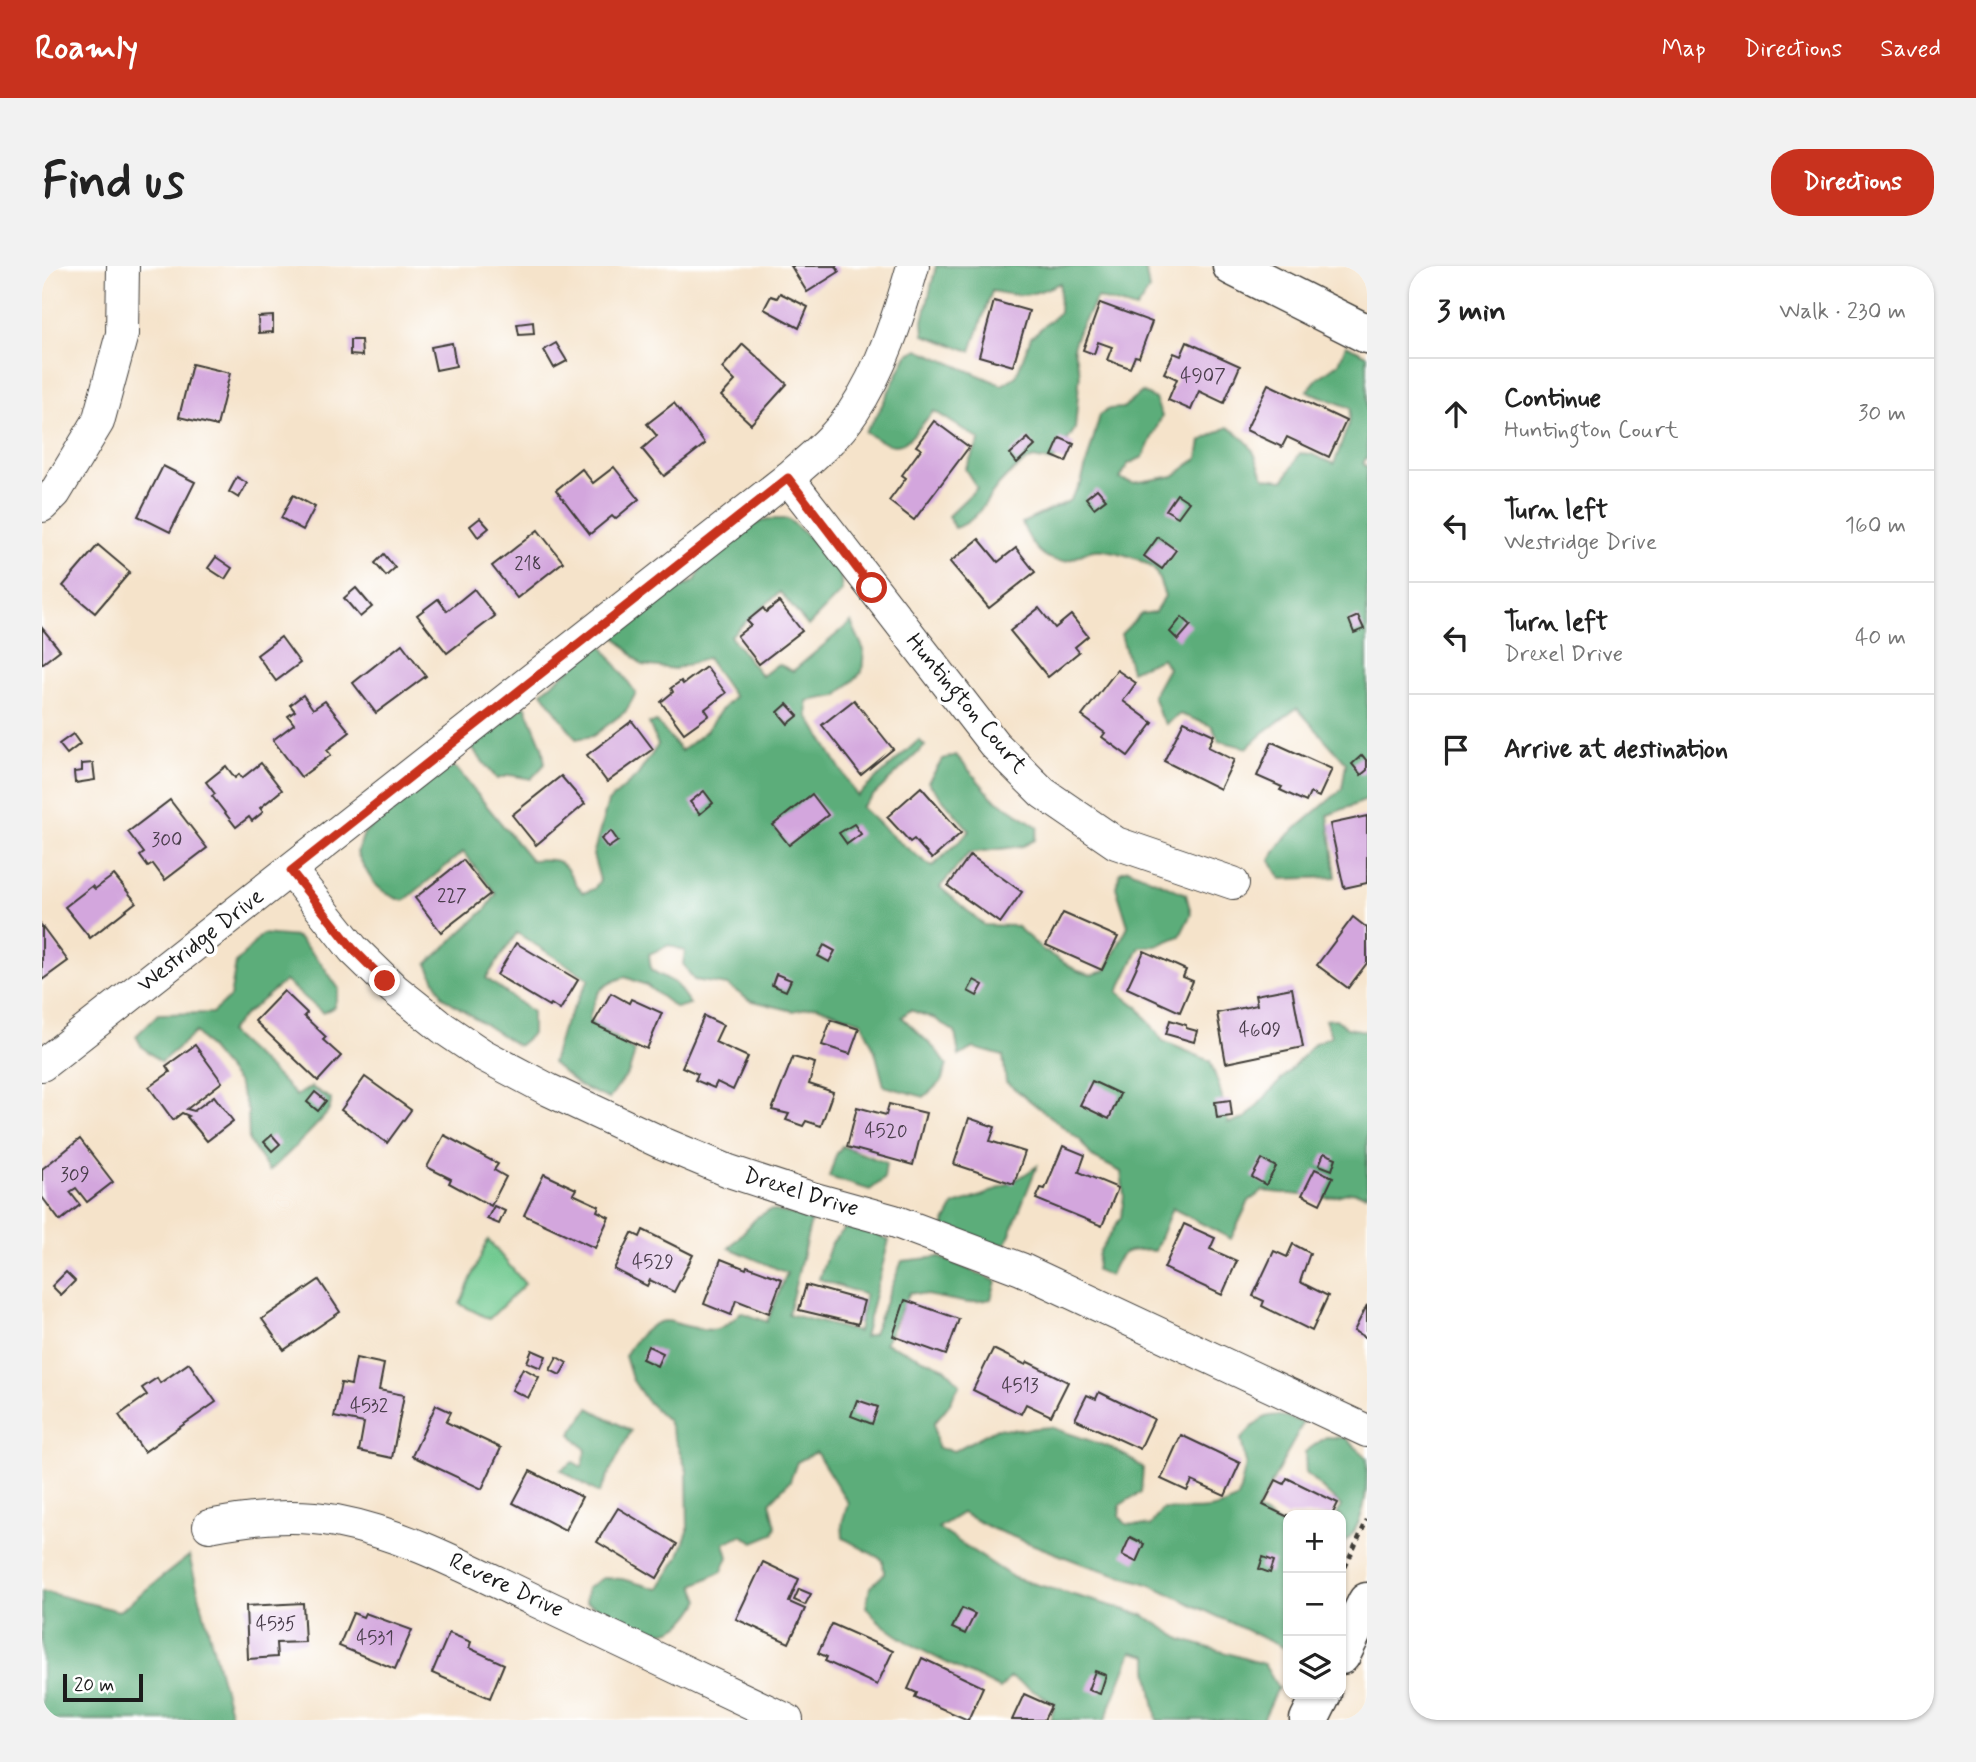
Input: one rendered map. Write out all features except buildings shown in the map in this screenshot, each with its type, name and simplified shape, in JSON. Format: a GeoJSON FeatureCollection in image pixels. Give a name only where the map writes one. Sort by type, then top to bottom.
{"type":"FeatureCollection","features":[{"type":"Feature","properties":{"kind":"street"},"geometry":{"type":"LineString","coordinates":[[42,506],[55,493],[98,422],[122,334],[123,266]]}},
{"type":"Feature","properties":{"kind":"street","name":"Westridge Drive"},"geometry":{"type":"LineString","coordinates":[[42,1065],[291,871],[819,451],[853,413],[875,372],[914,266]]}},
{"type":"Feature","properties":{"kind":"street"},"geometry":{"type":"LineString","coordinates":[[1232,266],[1367,334]]}},
{"type":"Feature","properties":{"kind":"street","name":"Huntington Court"},"geometry":{"type":"LineString","coordinates":[[788,478],[994,744],[1043,793],[1116,842],[1233,883]]}},
{"type":"Feature","properties":{"kind":"street","name":"Drexel Drive"},"geometry":{"type":"LineString","coordinates":[[291,871],[353,949],[394,989],[470,1046],[540,1085],[662,1143],[729,1171],[894,1221],[1021,1269],[1367,1432]]}},
{"type":"Feature","properties":{"kind":"street","name":"Revere Drive"},"geometry":{"type":"LineString","coordinates":[[209,1526],[247,1520],[302,1519],[334,1520],[372,1531],[440,1555],[786,1720]]}},
{"type":"Feature","properties":{"kind":"street"},"geometry":{"type":"LineString","coordinates":[[1346,1645],[1367,1602]]}},
{"type":"Feature","properties":{"kind":"street"},"geometry":{"type":"LineString","coordinates":[[1309,1720],[1320,1699]]}},
{"type":"Feature","properties":{"kind":"path"},"geometry":{"type":"LineString","coordinates":[[1342,1573],[1367,1520]]}},
{"type":"Feature","properties":{"kind":"green space"},"geometry":{"type":"Polygon","coordinates":[[[936,266],[1145,266],[1149,290],[1136,309],[1097,298],[1073,347],[1080,372],[1075,429],[1053,462],[1033,458],[1014,470],[974,517],[954,528],[948,516],[977,488],[965,469],[980,440],[934,411],[910,438],[897,445],[878,440],[865,432],[877,415],[907,355],[918,349],[1002,385],[1016,376],[1031,337],[1059,313],[1060,283],[1027,294],[1012,295],[992,291],[971,351],[924,335],[923,321],[936,266]]]}},
{"type":"Feature","properties":{"kind":"green space"},"geometry":{"type":"Polygon","coordinates":[[[1346,345],[1367,355],[1367,457],[1363,463],[1367,467],[1367,800],[1328,815],[1336,877],[1281,879],[1270,860],[1284,839],[1342,789],[1346,763],[1297,708],[1247,748],[1219,741],[1212,726],[1180,714],[1166,724],[1160,716],[1153,695],[1168,668],[1162,658],[1131,671],[1121,634],[1141,614],[1155,612],[1165,596],[1155,571],[1135,559],[1100,550],[1069,560],[1052,560],[1034,545],[1022,523],[1069,501],[1081,483],[1100,415],[1109,409],[1123,408],[1142,392],[1155,399],[1162,416],[1143,457],[1128,464],[1120,479],[1133,483],[1174,476],[1198,458],[1201,441],[1228,427],[1248,444],[1265,478],[1284,480],[1300,453],[1311,454],[1334,464],[1349,423],[1351,408],[1307,391],[1317,379],[1339,363],[1346,345]]]}},
{"type":"Feature","properties":{"kind":"green space"},"geometry":{"type":"Polygon","coordinates":[[[767,519],[788,519],[809,537],[840,570],[842,591],[808,626],[780,592],[730,636],[762,676],[778,664],[793,671],[851,622],[864,650],[862,672],[837,696],[807,701],[808,716],[857,796],[919,740],[925,746],[861,807],[894,838],[932,867],[970,831],[928,782],[943,759],[956,755],[992,797],[1038,827],[1035,840],[1023,846],[969,853],[940,887],[984,925],[1016,926],[1043,950],[1078,971],[1091,975],[1105,971],[1128,926],[1116,887],[1120,872],[1128,869],[1186,894],[1191,914],[1180,936],[1156,946],[1140,947],[1118,992],[1138,1007],[1163,1041],[1210,1061],[1228,1123],[1245,1119],[1315,1043],[1331,1036],[1325,1020],[1336,1019],[1347,1028],[1367,1031],[1367,1195],[1351,1192],[1329,1198],[1263,1191],[1249,1201],[1231,1239],[1172,1208],[1155,1251],[1126,1252],[1117,1260],[1110,1276],[1096,1270],[1099,1252],[1121,1217],[1124,1196],[1121,1172],[1092,1157],[1081,1141],[1006,1082],[1003,1056],[974,1048],[959,1056],[955,1032],[935,1019],[910,1010],[902,1017],[936,1050],[947,1065],[941,1082],[924,1097],[884,1086],[875,1051],[862,1022],[816,1006],[793,1011],[749,1000],[727,985],[694,980],[683,964],[685,951],[669,945],[649,954],[651,970],[675,983],[690,1004],[676,1008],[646,985],[625,977],[604,987],[594,1003],[589,1019],[635,1052],[629,1072],[609,1099],[581,1087],[552,1063],[562,1029],[589,979],[517,933],[486,978],[532,1012],[532,1034],[518,1046],[443,997],[427,964],[486,909],[496,894],[463,852],[404,901],[394,897],[374,883],[357,853],[364,833],[446,768],[456,768],[531,860],[559,862],[564,865],[583,893],[594,889],[600,880],[593,855],[608,802],[637,776],[658,745],[649,723],[657,722],[681,751],[706,731],[734,697],[707,658],[675,669],[642,665],[613,634],[657,596],[695,581],[705,561],[743,530],[767,519]]]}},
{"type":"Feature","properties":{"kind":"green space"},"geometry":{"type":"Polygon","coordinates":[[[601,644],[636,693],[626,711],[593,736],[576,739],[542,692],[601,644]]]}},
{"type":"Feature","properties":{"kind":"green space"},"geometry":{"type":"Polygon","coordinates":[[[525,705],[542,746],[545,764],[531,779],[510,775],[497,779],[470,746],[525,705]]]}},
{"type":"Feature","properties":{"kind":"green space"},"geometry":{"type":"Polygon","coordinates":[[[262,934],[297,937],[322,964],[339,989],[334,1007],[323,1013],[285,981],[241,1018],[229,1032],[296,1096],[311,1087],[331,1099],[326,1114],[269,1171],[249,1141],[248,1111],[238,1083],[196,1032],[161,1062],[142,1047],[136,1036],[158,1014],[212,1013],[230,997],[236,963],[262,934]]]}},
{"type":"Feature","properties":{"kind":"green space"},"geometry":{"type":"Polygon","coordinates":[[[842,1146],[886,1163],[884,1179],[870,1190],[829,1177],[842,1146]]]}},
{"type":"Feature","properties":{"kind":"green space"},"geometry":{"type":"Polygon","coordinates":[[[1037,1166],[1006,1244],[980,1243],[943,1226],[954,1205],[997,1189],[1037,1166]]]}},
{"type":"Feature","properties":{"kind":"green space"},"geometry":{"type":"Polygon","coordinates":[[[770,1210],[811,1221],[788,1314],[858,1332],[865,1295],[819,1279],[831,1244],[845,1228],[870,1231],[889,1240],[864,1337],[873,1334],[902,1261],[939,1257],[996,1281],[991,1299],[968,1303],[910,1292],[885,1343],[945,1368],[960,1384],[948,1406],[934,1423],[937,1448],[954,1451],[997,1428],[1018,1430],[1050,1427],[1109,1447],[1143,1468],[1141,1492],[1120,1505],[1120,1517],[1126,1524],[1150,1526],[1162,1509],[1202,1510],[1230,1503],[1238,1498],[1246,1464],[1241,1439],[1268,1416],[1282,1416],[1303,1423],[1257,1511],[1283,1525],[1283,1648],[1151,1585],[1083,1564],[993,1529],[962,1513],[938,1528],[1014,1578],[1143,1615],[1183,1640],[1264,1664],[1278,1688],[1263,1720],[1157,1720],[1148,1656],[1132,1652],[1105,1720],[1050,1720],[1055,1704],[1010,1677],[1000,1689],[909,1643],[877,1619],[866,1607],[870,1587],[884,1574],[883,1560],[843,1538],[842,1523],[848,1503],[816,1452],[797,1462],[790,1481],[770,1502],[776,1526],[773,1534],[754,1542],[741,1535],[724,1543],[728,1557],[722,1571],[694,1585],[700,1600],[688,1618],[676,1628],[663,1632],[649,1631],[586,1602],[587,1588],[603,1578],[622,1579],[658,1589],[678,1558],[688,1531],[687,1471],[668,1421],[646,1400],[632,1379],[625,1356],[642,1334],[660,1322],[668,1321],[708,1330],[721,1328],[741,1312],[767,1322],[787,1273],[729,1248],[757,1217],[770,1210]]]}},
{"type":"Feature","properties":{"kind":"green space"},"geometry":{"type":"Polygon","coordinates":[[[488,1240],[525,1284],[489,1319],[460,1304],[488,1240]]]}},
{"type":"Feature","properties":{"kind":"green space"},"geometry":{"type":"Polygon","coordinates":[[[589,1408],[631,1431],[599,1493],[561,1470],[573,1462],[582,1467],[586,1450],[571,1434],[589,1408]]]}},
{"type":"Feature","properties":{"kind":"green space"},"geometry":{"type":"Polygon","coordinates":[[[1326,1437],[1346,1438],[1367,1458],[1364,1506],[1356,1528],[1346,1542],[1346,1510],[1339,1510],[1341,1506],[1306,1473],[1305,1452],[1326,1437]]]}},
{"type":"Feature","properties":{"kind":"green space"},"geometry":{"type":"Polygon","coordinates":[[[189,1556],[232,1720],[42,1720],[42,1591],[119,1611],[189,1556]]]}},
{"type":"Feature","properties":{"kind":"route"},"geometry":{"type":"LineString","coordinates":[[385,981],[353,949],[291,871],[788,478],[872,588]]}}]}
